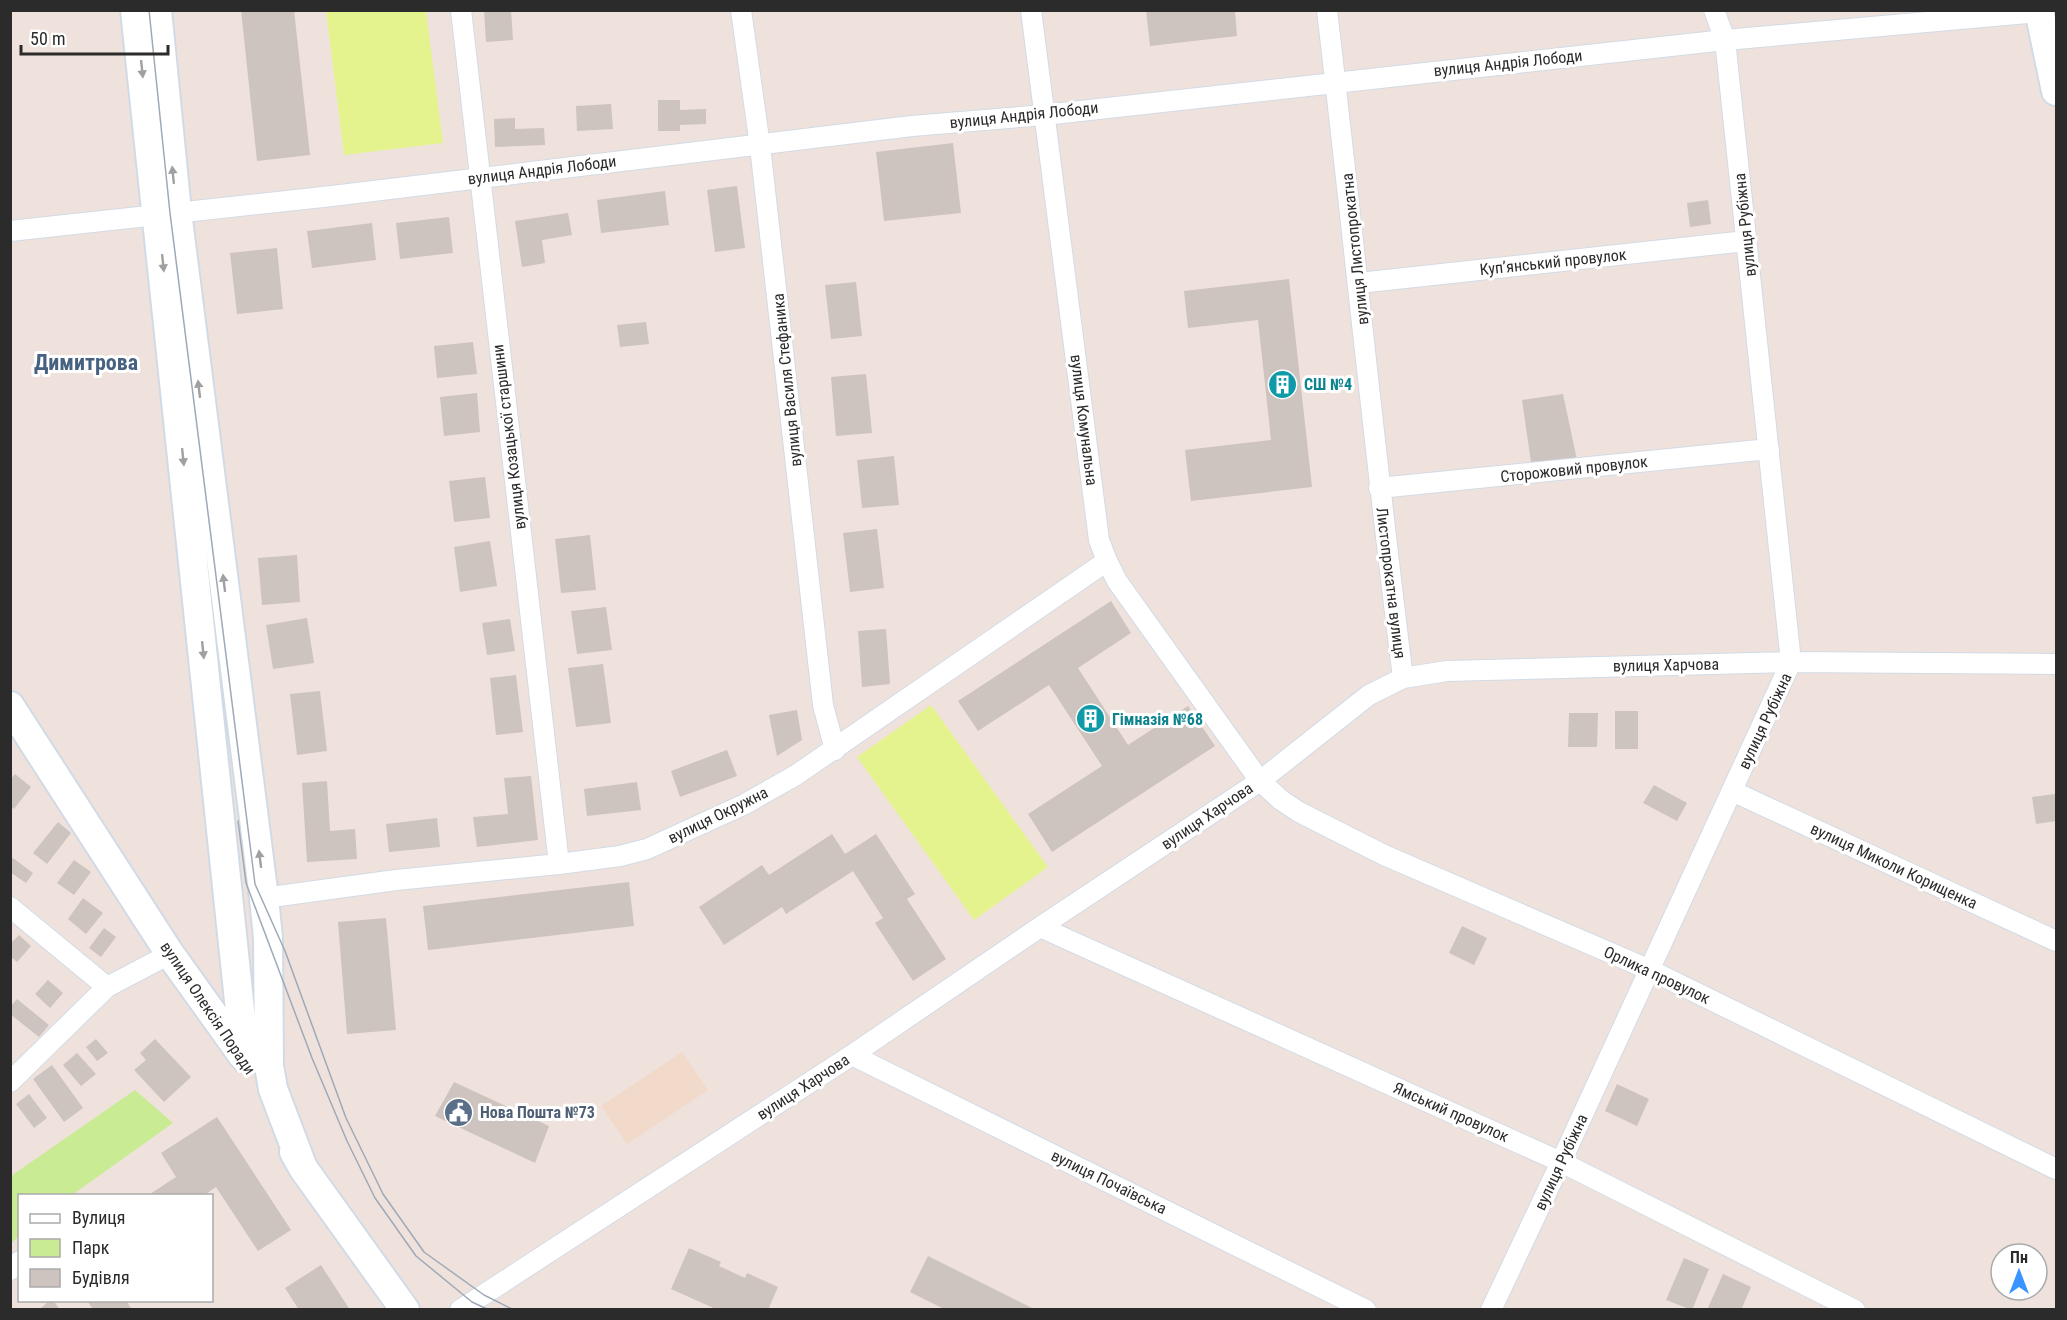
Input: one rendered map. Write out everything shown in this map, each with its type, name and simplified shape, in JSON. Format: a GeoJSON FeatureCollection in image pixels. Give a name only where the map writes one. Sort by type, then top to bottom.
{"type":"FeatureCollection","features":[{"type":"Feature","properties":{"kind":"main road"},"geometry":{"type":"LineString","coordinates":[[135,10],[167,213],[264,898],[268,938],[269,1066],[273,1089],[303,1168]]}},
{"type":"Feature","properties":{"kind":"main road"},"geometry":{"type":"LineString","coordinates":[[157,10],[167,213],[245,1058]]}},
{"type":"Feature","properties":{"kind":"main road"},"geometry":{"type":"LineString","coordinates":[[2039,11],[2056,91]]}},
{"type":"Feature","properties":{"kind":"main road","name":"вулиця Олексія Поради"},"geometry":{"type":"LineString","coordinates":[[12,713],[170,954],[245,1058],[303,1168],[405,1310]]}},
{"type":"Feature","properties":{"kind":"street","name":"вулиця Козацької старшини"},"geometry":{"type":"LineString","coordinates":[[460,10],[559,864]]}},
{"type":"Feature","properties":{"kind":"street","name":"вулиця Василя Стефаника"},"geometry":{"type":"LineString","coordinates":[[741,10],[760,146],[824,705],[835,750]]}},
{"type":"Feature","properties":{"kind":"street","name":"вулиця Комунальна"},"geometry":{"type":"LineString","coordinates":[[1031,10],[1099,540],[1117,581],[1260,781]]}},
{"type":"Feature","properties":{"kind":"street","name":"вулиця Листопрокатна"},"geometry":{"type":"LineString","coordinates":[[1327,10],[1359,283],[1379,488]]}},
{"type":"Feature","properties":{"kind":"street","name":"вулиця Рубіжна"},"geometry":{"type":"LineString","coordinates":[[1491,1310],[1791,662],[1725,40],[1714,10]]}},
{"type":"Feature","properties":{"kind":"street","name":"вулиця Андрія Лободи"},"geometry":{"type":"LineString","coordinates":[[10,231],[332,196],[912,126],[1044,114],[1725,40],[2039,11]]}},
{"type":"Feature","properties":{"kind":"street","name":"Куп’янський провулок"},"geometry":{"type":"LineString","coordinates":[[1359,283],[1746,241]]}},
{"type":"Feature","properties":{"kind":"street","name":"Сторожовий провулок"},"geometry":{"type":"LineString","coordinates":[[1379,488],[1769,449]]}},
{"type":"Feature","properties":{"kind":"street","name":"Листопрокатна вулиця"},"geometry":{"type":"LineString","coordinates":[[1379,488],[1403,678]]}},
{"type":"Feature","properties":{"kind":"street","name":"вулиця Окружна"},"geometry":{"type":"LineString","coordinates":[[264,898],[396,880],[559,864],[620,856],[647,849],[745,804],[835,750],[1107,561]]}},
{"type":"Feature","properties":{"kind":"street","name":"вулиця Харчова"},"geometry":{"type":"LineString","coordinates":[[460,1310],[852,1055],[1260,781],[1369,695],[1403,678],[1447,670],[1791,662],[2056,664]]}},
{"type":"Feature","properties":{"kind":"street","name":"Орлика провулок"},"geometry":{"type":"LineString","coordinates":[[1260,781],[1281,800],[1299,812],[1345,836],[1650,970],[2056,1169]]}},
{"type":"Feature","properties":{"kind":"street","name":"вулиця Миколи Корищенка"},"geometry":{"type":"LineString","coordinates":[[1732,791],[2056,941]]}},
{"type":"Feature","properties":{"kind":"street"},"geometry":{"type":"LineString","coordinates":[[10,907],[107,987]]}},
{"type":"Feature","properties":{"kind":"street","name":"Ямський провулок"},"geometry":{"type":"LineString","coordinates":[[1040,927],[1561,1162],[1855,1310]]}},
{"type":"Feature","properties":{"kind":"street"},"geometry":{"type":"LineString","coordinates":[[10,1082],[107,987],[170,954]]}},
{"type":"Feature","properties":{"kind":"street","name":"вулиця Почаївська"},"geometry":{"type":"LineString","coordinates":[[852,1055],[1366,1310]]}},
{"type":"Feature","properties":{"kind":"shaded area"},"geometry":{"type":"Polygon","coordinates":[[[682,1052],[708,1090],[627,1144],[601,1106],[682,1052]]]}},
{"type":"Feature","properties":{"kind":"green space"},"geometry":{"type":"Polygon","coordinates":[[[326,11],[426,11],[443,143],[344,155],[326,11]]]}},
{"type":"Feature","properties":{"kind":"green space"},"geometry":{"type":"Polygon","coordinates":[[[931,705],[1048,867],[974,920],[857,757],[931,705]]]}},
{"type":"Feature","properties":{"kind":"green space"},"geometry":{"type":"Polygon","coordinates":[[[135,1090],[173,1123],[73,1194],[18,1194],[18,1236],[11,1244],[11,1176],[135,1090]]]}},
{"type":"Feature","properties":{"kind":"building"},"geometry":{"type":"Polygon","coordinates":[[[241,10],[294,10],[310,155],[257,161],[241,10]]]}},
{"type":"Feature","properties":{"kind":"building"},"geometry":{"type":"Polygon","coordinates":[[[484,10],[511,10],[513,40],[486,42],[484,10]]]}},
{"type":"Feature","properties":{"kind":"building"},"geometry":{"type":"Polygon","coordinates":[[[1146,10],[1235,10],[1237,36],[1150,46],[1146,10]]]}},
{"type":"Feature","properties":{"kind":"building"},"geometry":{"type":"Polygon","coordinates":[[[658,100],[680,100],[680,110],[706,109],[706,124],[680,125],[680,131],[658,131],[658,100]]]}},
{"type":"Feature","properties":{"kind":"building"},"geometry":{"type":"Polygon","coordinates":[[[611,104],[613,129],[577,131],[576,106],[611,104]]]}},
{"type":"Feature","properties":{"kind":"building"},"geometry":{"type":"Polygon","coordinates":[[[515,118],[515,129],[544,128],[545,145],[495,147],[494,119],[515,118]]]}},
{"type":"Feature","properties":{"kind":"building"},"geometry":{"type":"Polygon","coordinates":[[[953,143],[961,213],[884,221],[876,152],[953,143]]]}},
{"type":"Feature","properties":{"kind":"building"},"geometry":{"type":"Polygon","coordinates":[[[737,186],[745,248],[715,252],[707,190],[737,186]]]}},
{"type":"Feature","properties":{"kind":"building"},"geometry":{"type":"Polygon","coordinates":[[[665,191],[669,225],[601,233],[597,200],[665,191]]]}},
{"type":"Feature","properties":{"kind":"building"},"geometry":{"type":"Polygon","coordinates":[[[1708,200],[1711,224],[1690,227],[1687,203],[1708,200]]]}},
{"type":"Feature","properties":{"kind":"building"},"geometry":{"type":"Polygon","coordinates":[[[568,213],[572,235],[542,240],[545,263],[522,267],[515,221],[568,213]]]}},
{"type":"Feature","properties":{"kind":"building"},"geometry":{"type":"Polygon","coordinates":[[[449,217],[453,253],[400,259],[396,223],[449,217]]]}},
{"type":"Feature","properties":{"kind":"building"},"geometry":{"type":"Polygon","coordinates":[[[372,223],[376,260],[312,268],[307,231],[372,223]]]}},
{"type":"Feature","properties":{"kind":"building"},"geometry":{"type":"Polygon","coordinates":[[[277,248],[283,309],[237,314],[230,253],[277,248]]]}},
{"type":"Feature","properties":{"kind":"building","name":"СШ №4"},"geometry":{"type":"Polygon","coordinates":[[[1289,279],[1312,487],[1191,501],[1185,450],[1271,440],[1258,320],[1188,328],[1184,291],[1289,279]]]}},
{"type":"Feature","properties":{"kind":"building"},"geometry":{"type":"Polygon","coordinates":[[[856,282],[862,336],[831,339],[825,285],[856,282]]]}},
{"type":"Feature","properties":{"kind":"building"},"geometry":{"type":"Polygon","coordinates":[[[646,322],[649,344],[620,347],[617,325],[646,322]]]}},
{"type":"Feature","properties":{"kind":"building"},"geometry":{"type":"Polygon","coordinates":[[[473,342],[477,374],[437,378],[434,346],[473,342]]]}},
{"type":"Feature","properties":{"kind":"building"},"geometry":{"type":"Polygon","coordinates":[[[866,374],[872,433],[836,436],[831,377],[866,374]]]}},
{"type":"Feature","properties":{"kind":"building"},"geometry":{"type":"Polygon","coordinates":[[[477,393],[480,432],[444,436],[440,397],[477,393]]]}},
{"type":"Feature","properties":{"kind":"building"},"geometry":{"type":"Polygon","coordinates":[[[1563,394],[1577,460],[1531,462],[1522,400],[1563,394]]]}},
{"type":"Feature","properties":{"kind":"building"},"geometry":{"type":"Polygon","coordinates":[[[894,456],[899,505],[862,508],[857,460],[894,456]]]}},
{"type":"Feature","properties":{"kind":"building"},"geometry":{"type":"Polygon","coordinates":[[[485,477],[490,518],[454,522],[449,481],[485,477]]]}},
{"type":"Feature","properties":{"kind":"building"},"geometry":{"type":"Polygon","coordinates":[[[877,529],[884,588],[850,592],[843,533],[877,529]]]}},
{"type":"Feature","properties":{"kind":"building"},"geometry":{"type":"Polygon","coordinates":[[[590,535],[596,590],[561,593],[555,539],[590,535]]]}},
{"type":"Feature","properties":{"kind":"building"},"geometry":{"type":"Polygon","coordinates":[[[490,541],[497,586],[460,592],[454,547],[490,541]]]}},
{"type":"Feature","properties":{"kind":"building"},"geometry":{"type":"Polygon","coordinates":[[[297,555],[300,602],[262,605],[258,558],[297,555]]]}},
{"type":"Feature","properties":{"kind":"building","name":"Гімназія №68"},"geometry":{"type":"Polygon","coordinates":[[[1111,601],[1131,633],[1078,668],[1128,745],[1188,706],[1215,746],[1052,852],[1028,814],[1102,766],[1049,685],[978,731],[958,701],[1111,601]]]}},
{"type":"Feature","properties":{"kind":"building"},"geometry":{"type":"Polygon","coordinates":[[[606,607],[612,650],[577,654],[571,611],[606,607]]]}},
{"type":"Feature","properties":{"kind":"building"},"geometry":{"type":"Polygon","coordinates":[[[307,618],[314,663],[273,669],[266,625],[307,618]]]}},
{"type":"Feature","properties":{"kind":"building"},"geometry":{"type":"Polygon","coordinates":[[[510,619],[515,651],[487,655],[482,623],[510,619]]]}},
{"type":"Feature","properties":{"kind":"building"},"geometry":{"type":"Polygon","coordinates":[[[886,629],[890,684],[862,687],[858,631],[886,629]]]}},
{"type":"Feature","properties":{"kind":"building"},"geometry":{"type":"Polygon","coordinates":[[[603,664],[611,723],[576,727],[568,668],[603,664]]]}},
{"type":"Feature","properties":{"kind":"building"},"geometry":{"type":"Polygon","coordinates":[[[516,675],[523,732],[496,735],[490,678],[516,675]]]}},
{"type":"Feature","properties":{"kind":"building"},"geometry":{"type":"Polygon","coordinates":[[[320,691],[327,751],[297,755],[290,694],[320,691]]]}},
{"type":"Feature","properties":{"kind":"building"},"geometry":{"type":"Polygon","coordinates":[[[797,710],[802,740],[777,756],[769,715],[797,710]]]}},
{"type":"Feature","properties":{"kind":"building"},"geometry":{"type":"Polygon","coordinates":[[[1615,711],[1638,711],[1638,749],[1615,749],[1615,711]]]}},
{"type":"Feature","properties":{"kind":"building"},"geometry":{"type":"Polygon","coordinates":[[[1569,713],[1598,713],[1597,747],[1568,747],[1569,713]]]}},
{"type":"Feature","properties":{"kind":"building"},"geometry":{"type":"Polygon","coordinates":[[[727,750],[737,776],[680,797],[671,771],[727,750]]]}},
{"type":"Feature","properties":{"kind":"building"},"geometry":{"type":"Polygon","coordinates":[[[15,774],[31,787],[14,809],[10,806],[10,780],[15,774]]]}},
{"type":"Feature","properties":{"kind":"building"},"geometry":{"type":"Polygon","coordinates":[[[531,776],[538,840],[477,847],[473,817],[508,814],[504,778],[531,776]]]}},
{"type":"Feature","properties":{"kind":"building"},"geometry":{"type":"Polygon","coordinates":[[[327,781],[330,831],[355,829],[357,859],[307,862],[302,783],[327,781]]]}},
{"type":"Feature","properties":{"kind":"building"},"geometry":{"type":"Polygon","coordinates":[[[637,782],[641,810],[587,816],[584,789],[637,782]]]}},
{"type":"Feature","properties":{"kind":"building"},"geometry":{"type":"Polygon","coordinates":[[[1654,785],[1687,803],[1677,821],[1643,803],[1654,785]]]}},
{"type":"Feature","properties":{"kind":"building"},"geometry":{"type":"Polygon","coordinates":[[[2055,794],[2056,821],[2036,824],[2032,797],[2055,794]]]}},
{"type":"Feature","properties":{"kind":"building"},"geometry":{"type":"Polygon","coordinates":[[[437,818],[440,847],[389,852],[386,824],[437,818]]]}},
{"type":"Feature","properties":{"kind":"building"},"geometry":{"type":"Polygon","coordinates":[[[58,822],[71,833],[47,864],[33,853],[58,822]]]}},
{"type":"Feature","properties":{"kind":"building"},"geometry":{"type":"Polygon","coordinates":[[[832,834],[845,854],[876,834],[915,894],[907,899],[946,959],[913,981],[875,923],[883,918],[853,871],[786,914],[782,907],[724,945],[699,907],[762,865],[769,875],[832,834]]]}},
{"type":"Feature","properties":{"kind":"building"},"geometry":{"type":"Polygon","coordinates":[[[13,858],[33,873],[26,883],[10,872],[10,861],[13,858]]]}},
{"type":"Feature","properties":{"kind":"building"},"geometry":{"type":"Polygon","coordinates":[[[74,860],[91,872],[74,895],[57,883],[74,860]]]}},
{"type":"Feature","properties":{"kind":"building"},"geometry":{"type":"Polygon","coordinates":[[[629,882],[634,926],[428,950],[423,906],[629,882]]]}},
{"type":"Feature","properties":{"kind":"building"},"geometry":{"type":"Polygon","coordinates":[[[83,898],[103,913],[86,934],[68,919],[83,898]]]}},
{"type":"Feature","properties":{"kind":"building"},"geometry":{"type":"Polygon","coordinates":[[[386,918],[396,1030],[347,1034],[338,922],[386,918]]]}},
{"type":"Feature","properties":{"kind":"building"},"geometry":{"type":"Polygon","coordinates":[[[1462,926],[1487,938],[1474,965],[1449,953],[1462,926]]]}},
{"type":"Feature","properties":{"kind":"building"},"geometry":{"type":"Polygon","coordinates":[[[104,928],[116,937],[101,957],[89,948],[104,928]]]}},
{"type":"Feature","properties":{"kind":"building"},"geometry":{"type":"Polygon","coordinates":[[[19,935],[31,946],[17,962],[10,956],[10,944],[19,935]]]}},
{"type":"Feature","properties":{"kind":"building"},"geometry":{"type":"Polygon","coordinates":[[[48,980],[63,993],[50,1008],[35,994],[48,980]]]}},
{"type":"Feature","properties":{"kind":"building"},"geometry":{"type":"Polygon","coordinates":[[[17,999],[49,1025],[39,1037],[10,1014],[10,1007],[17,999]]]}},
{"type":"Feature","properties":{"kind":"building"},"geometry":{"type":"Polygon","coordinates":[[[96,1039],[108,1053],[97,1061],[86,1047],[96,1039]]]}},
{"type":"Feature","properties":{"kind":"building"},"geometry":{"type":"Polygon","coordinates":[[[155,1039],[191,1077],[164,1102],[134,1070],[146,1060],[140,1053],[155,1039]]]}},
{"type":"Feature","properties":{"kind":"building"},"geometry":{"type":"Polygon","coordinates":[[[77,1053],[96,1074],[81,1086],[63,1065],[77,1053]]]}},
{"type":"Feature","properties":{"kind":"building"},"geometry":{"type":"Polygon","coordinates":[[[52,1065],[83,1108],[64,1122],[33,1079],[52,1065]]]}},
{"type":"Feature","properties":{"kind":"building"},"geometry":{"type":"Polygon","coordinates":[[[454,1082],[549,1126],[535,1163],[435,1116],[454,1082]]]}},
{"type":"Feature","properties":{"kind":"building"},"geometry":{"type":"Polygon","coordinates":[[[1617,1084],[1649,1099],[1637,1126],[1605,1111],[1617,1084]]]}},
{"type":"Feature","properties":{"kind":"building"},"geometry":{"type":"Polygon","coordinates":[[[29,1094],[47,1118],[34,1128],[16,1104],[29,1094]]]}},
{"type":"Feature","properties":{"kind":"building"},"geometry":{"type":"Polygon","coordinates":[[[217,1117],[291,1230],[258,1251],[216,1187],[206,1194],[150,1194],[176,1177],[161,1153],[217,1117]]]}},
{"type":"Feature","properties":{"kind":"building"},"geometry":{"type":"Polygon","coordinates":[[[689,1248],[721,1262],[719,1266],[745,1278],[747,1273],[778,1287],[768,1310],[718,1310],[671,1289],[689,1248]]]}},
{"type":"Feature","properties":{"kind":"building"},"geometry":{"type":"Polygon","coordinates":[[[928,1256],[1036,1310],[946,1310],[910,1292],[928,1256]]]}},
{"type":"Feature","properties":{"kind":"building"},"geometry":{"type":"Polygon","coordinates":[[[1684,1258],[1709,1269],[1692,1310],[1666,1300],[1684,1258]]]}},
{"type":"Feature","properties":{"kind":"building"},"geometry":{"type":"Polygon","coordinates":[[[321,1265],[350,1310],[299,1310],[285,1288],[321,1265]]]}},
{"type":"Feature","properties":{"kind":"building"},"geometry":{"type":"Polygon","coordinates":[[[1723,1274],[1751,1287],[1741,1310],[1707,1310],[1723,1274]]]}},
{"type":"Feature","properties":{"kind":"building"},"geometry":{"type":"Polygon","coordinates":[[[48,1302],[54,1302],[60,1310],[39,1310],[48,1302]]]}},
{"type":"Feature","properties":{"kind":"building"},"geometry":{"type":"Polygon","coordinates":[[[88,1302],[127,1302],[132,1310],[93,1310],[88,1302]]]}},
{"type":"Feature","properties":{"kind":"tram line"},"geometry":{"type":"LineString","coordinates":[[149,10],[170,213],[255,884],[285,951],[346,1118],[383,1194],[424,1252],[484,1295],[514,1310]]}},
{"type":"Feature","properties":{"kind":"tram line"},"geometry":{"type":"LineString","coordinates":[[238,821],[246,883],[312,1058],[347,1141],[375,1198],[416,1256],[472,1302],[489,1310]]}},
{"type":"Feature","properties":{"kind":"place","name":"СШ №4"},"geometry":{"type":"Point","coordinates":[1283,384]}},
{"type":"Feature","properties":{"kind":"place","name":"Гімназія №68"},"geometry":{"type":"Point","coordinates":[1091,719]}},
{"type":"Feature","properties":{"kind":"place","name":"Нова Пошта №73"},"geometry":{"type":"Point","coordinates":[459,1112]}},
{"type":"Feature","properties":{"kind":"district","name":"Димитрова"},"geometry":{"type":"Point","coordinates":[86,362]}}]}
